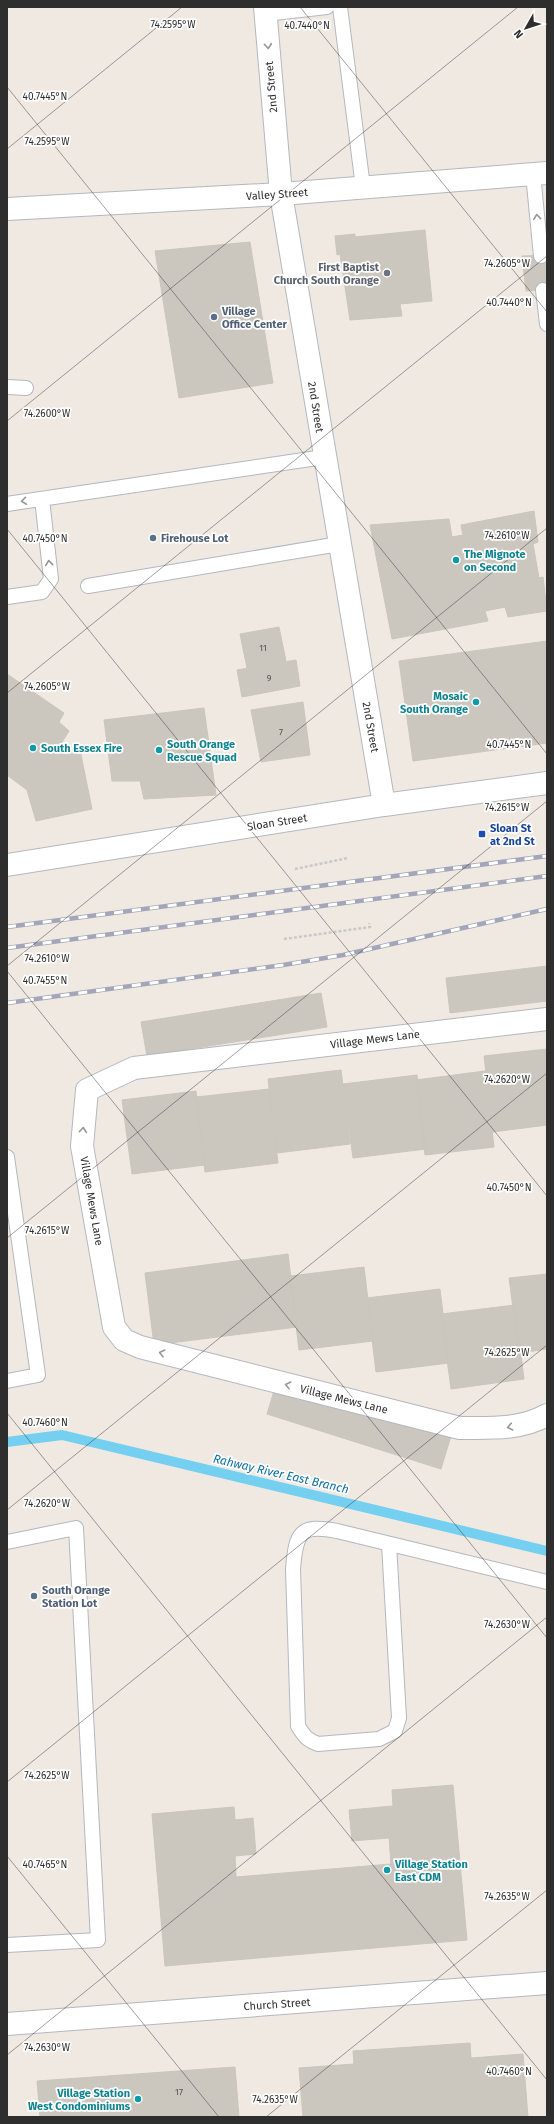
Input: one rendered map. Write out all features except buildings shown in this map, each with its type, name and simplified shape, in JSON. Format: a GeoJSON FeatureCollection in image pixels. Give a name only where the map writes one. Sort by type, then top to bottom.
{"type":"FeatureCollection","features":[{"type":"Feature","properties":{"kind":"street","name":"2nd Street"},"geometry":{"type":"LineString","coordinates":[[265,10],[280,194],[384,805]]}},
{"type":"Feature","properties":{"kind":"street","name":"Valley Street"},"geometry":{"type":"LineString","coordinates":[[7,208],[280,194],[540,173]]}},
{"type":"Feature","properties":{"kind":"street","name":"Sloan Street"},"geometry":{"type":"LineString","coordinates":[[7,865],[384,805],[547,784]]}},
{"type":"Feature","properties":{"kind":"street","name":"Village Mews Lane"},"geometry":{"type":"LineString","coordinates":[[547,1019],[134,1068],[87,1090],[82,1146],[114,1327],[124,1340],[147,1349],[460,1428],[505,1428],[538,1420],[547,1415]]}},
{"type":"Feature","properties":{"kind":"street","name":"Church Street"},"geometry":{"type":"LineString","coordinates":[[7,2024],[547,1984]]}},
{"type":"Feature","properties":{"kind":"lane"},"geometry":{"type":"LineString","coordinates":[[265,10],[326,7]]}},
{"type":"Feature","properties":{"kind":"lane"},"geometry":{"type":"LineString","coordinates":[[340,7],[363,187]]}},
{"type":"Feature","properties":{"kind":"lane"},"geometry":{"type":"LineString","coordinates":[[540,173],[541,256]]}},
{"type":"Feature","properties":{"kind":"lane"},"geometry":{"type":"LineString","coordinates":[[543,290],[547,324]]}},
{"type":"Feature","properties":{"kind":"lane"},"geometry":{"type":"LineString","coordinates":[[7,387],[26,388]]}},
{"type":"Feature","properties":{"kind":"lane"},"geometry":{"type":"LineString","coordinates":[[7,504],[324,457]]}},
{"type":"Feature","properties":{"kind":"lane"},"geometry":{"type":"LineString","coordinates":[[7,597],[42,592],[51,579],[42,499]]}},
{"type":"Feature","properties":{"kind":"lane"},"geometry":{"type":"LineString","coordinates":[[88,586],[339,544]]}},
{"type":"Feature","properties":{"kind":"lane"},"geometry":{"type":"LineString","coordinates":[[7,1157],[38,1375],[7,1381]]}},
{"type":"Feature","properties":{"kind":"lane"},"geometry":{"type":"LineString","coordinates":[[7,1542],[76,1528],[98,1940],[7,1945]]}},
{"type":"Feature","properties":{"kind":"lane"},"geometry":{"type":"LineString","coordinates":[[389,1544],[399,1718],[394,1731],[379,1739],[318,1744],[309,1741],[303,1735],[298,1726],[293,1569],[294,1549],[298,1538],[308,1529],[318,1528],[389,1544],[547,1582]]}},
{"type":"Feature","properties":{"kind":"path"},"geometry":{"type":"LineString","coordinates":[[295,869],[348,858]]}},
{"type":"Feature","properties":{"kind":"path"},"geometry":{"type":"LineString","coordinates":[[284,939],[370,927],[369,923]]}},
{"type":"Feature","properties":{"kind":"waterway","name":"Rahway River East Branch"},"geometry":{"type":"LineString","coordinates":[[7,1442],[62,1435],[547,1551]]}},
{"type":"Feature","properties":{"kind":"railway"},"geometry":{"type":"LineString","coordinates":[[7,927],[547,856]]}},
{"type":"Feature","properties":{"kind":"railway"},"geometry":{"type":"LineString","coordinates":[[7,948],[547,876]]}},
{"type":"Feature","properties":{"kind":"railway"},"geometry":{"type":"LineString","coordinates":[[7,1003],[283,965],[343,955],[547,909]]}},
{"type":"Feature","properties":{"kind":"place","name":"First Baptist Church South Orange"},"geometry":{"type":"Point","coordinates":[387,273]}},
{"type":"Feature","properties":{"kind":"place","name":"Village Office Center"},"geometry":{"type":"Point","coordinates":[214,317]}},
{"type":"Feature","properties":{"kind":"place","name":"Firehouse Lot"},"geometry":{"type":"Point","coordinates":[153,538]}},
{"type":"Feature","properties":{"kind":"place","name":"The Mignote on Second"},"geometry":{"type":"Point","coordinates":[456,560]}},
{"type":"Feature","properties":{"kind":"place","name":"Mosaic South Orange"},"geometry":{"type":"Point","coordinates":[476,702]}},
{"type":"Feature","properties":{"kind":"place","name":"South Essex Fire"},"geometry":{"type":"Point","coordinates":[33,748]}},
{"type":"Feature","properties":{"kind":"place","name":"South Orange Rescue Squad"},"geometry":{"type":"Point","coordinates":[159,750]}},
{"type":"Feature","properties":{"kind":"place","name":"Sloan St at 2nd St"},"geometry":{"type":"Point","coordinates":[482,834]}},
{"type":"Feature","properties":{"kind":"place","name":"South Orange Station Lot"},"geometry":{"type":"Point","coordinates":[34,1596]}},
{"type":"Feature","properties":{"kind":"place","name":"Village Station East CDM"},"geometry":{"type":"Point","coordinates":[387,1870]}},
{"type":"Feature","properties":{"kind":"place","name":"Village Station West Condominiums"},"geometry":{"type":"Point","coordinates":[138,2099]}}]}
